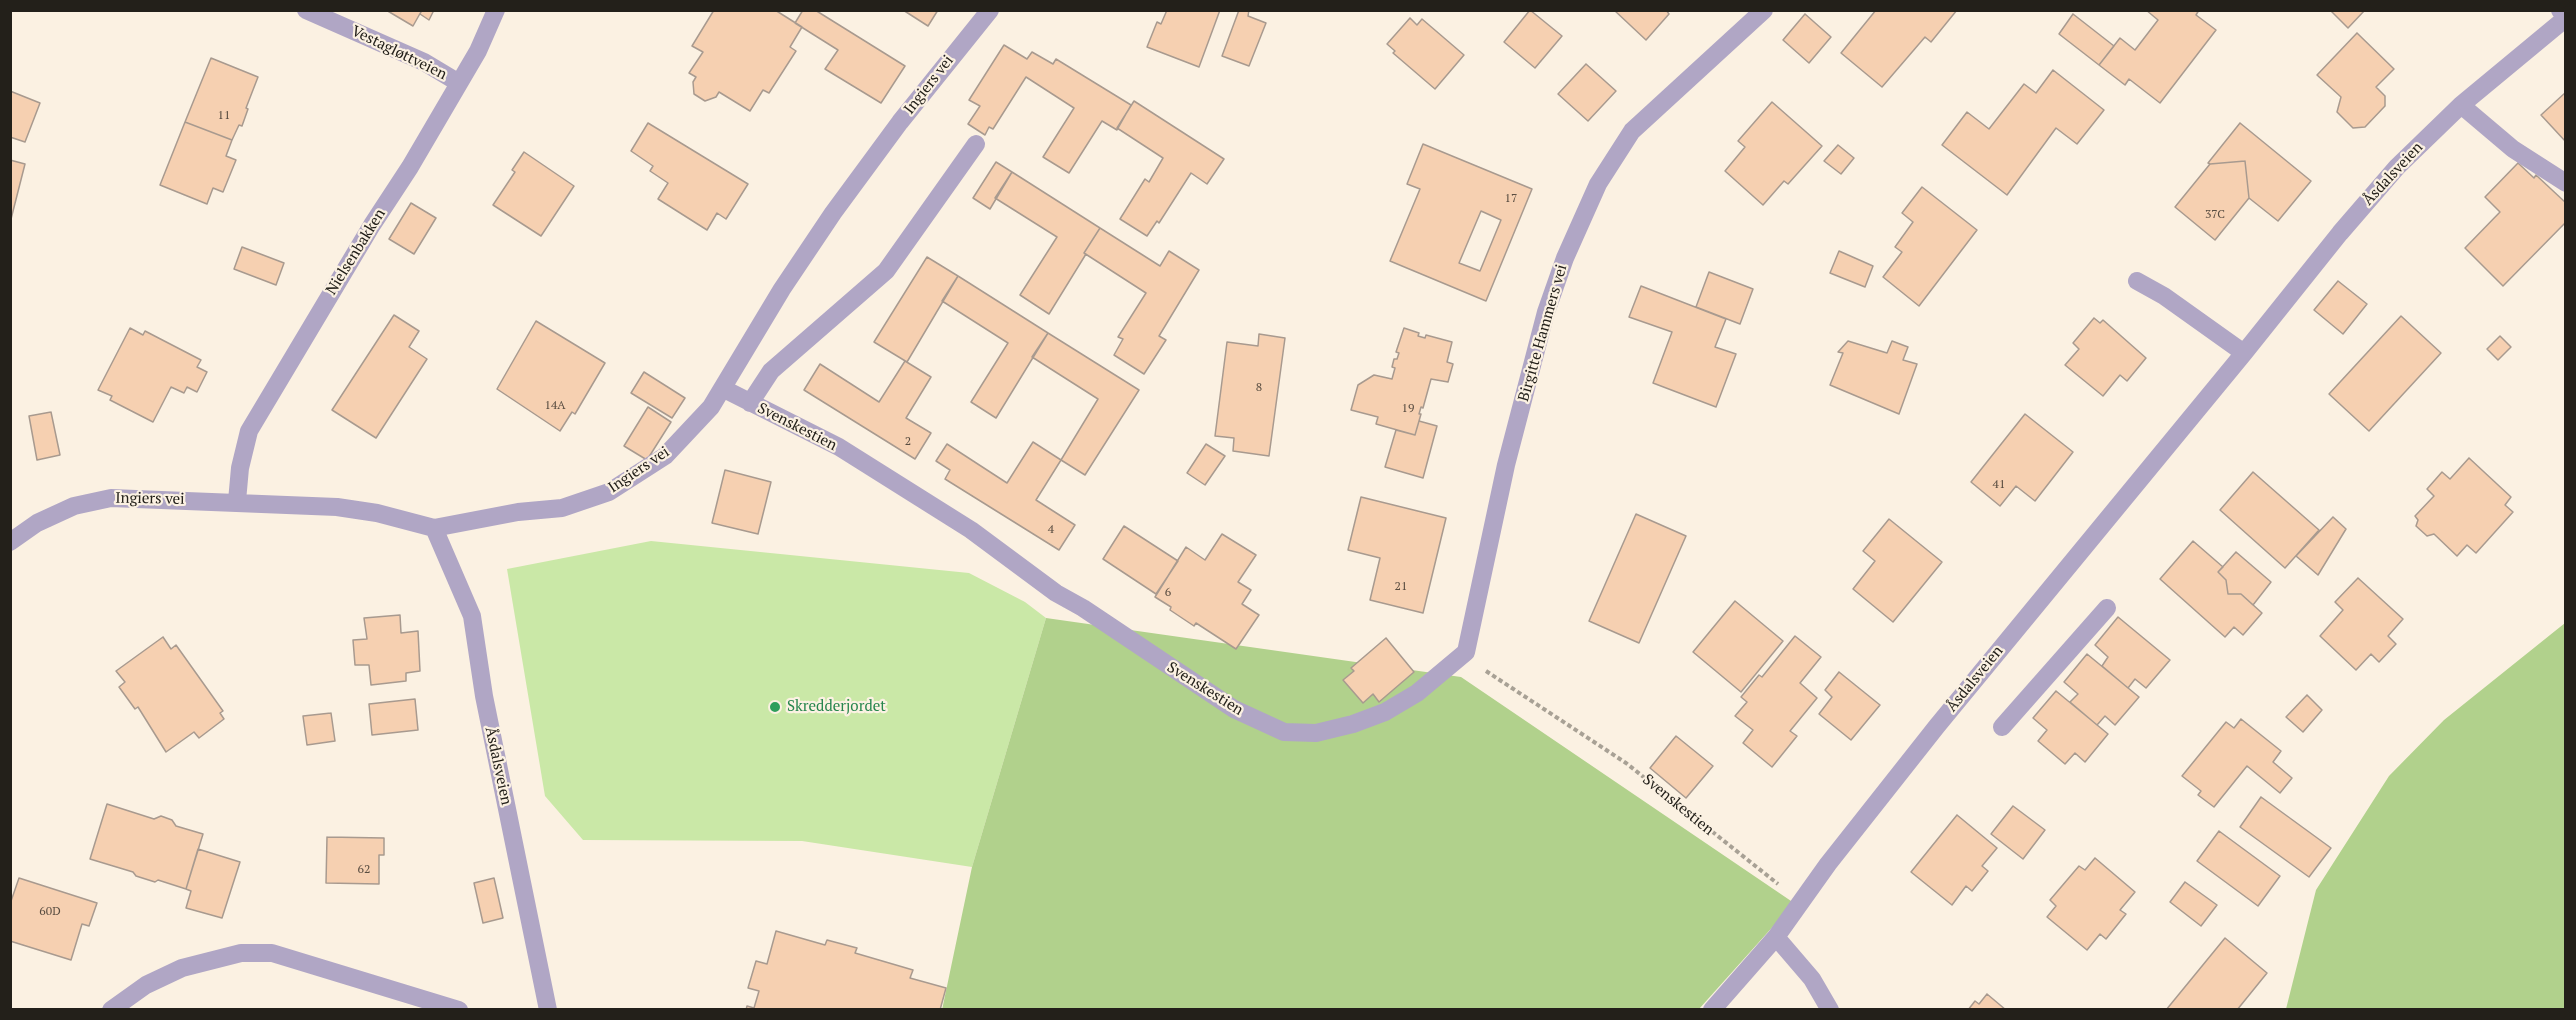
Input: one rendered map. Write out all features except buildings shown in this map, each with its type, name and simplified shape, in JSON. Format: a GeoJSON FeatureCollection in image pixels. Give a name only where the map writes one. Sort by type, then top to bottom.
{"type":"FeatureCollection","features":[{"type":"Feature","properties":{"kind":"street","name":"Vestagløttveien"},"geometry":{"type":"LineString","coordinates":[[306,10],[424,62],[459,83]]}},
{"type":"Feature","properties":{"kind":"street","name":"Nielsenbakken"},"geometry":{"type":"LineString","coordinates":[[237,501],[240,468],[249,431],[478,51],[496,10]]}},
{"type":"Feature","properties":{"kind":"street","name":"Ingiers vei"},"geometry":{"type":"LineString","coordinates":[[10,542],[37,523],[74,506],[111,498],[237,501],[337,507],[377,513],[434,528],[518,512],[562,508],[609,492],[666,456],[711,407],[724,389],[782,289],[839,205],[900,122],[990,10]]}},
{"type":"Feature","properties":{"kind":"street","name":"Birgitte Hammers vei"},"geometry":{"type":"LineString","coordinates":[[1466,652],[1506,465],[1546,312],[1564,258],[1598,184],[1632,131],[1764,10]]}},
{"type":"Feature","properties":{"kind":"street","name":"Åsdalsveien"},"geometry":{"type":"LineString","coordinates":[[1712,1010],[1776,937],[1800,901],[1948,712],[2340,233],[2390,175],[2461,105],[2565,18],[2560,10]]}},
{"type":"Feature","properties":{"kind":"street"},"geometry":{"type":"LineString","coordinates":[[2461,105],[2513,149],[2565,183]]}},
{"type":"Feature","properties":{"kind":"street"},"geometry":{"type":"LineString","coordinates":[[750,403],[771,371],[886,271],[976,144]]}},
{"type":"Feature","properties":{"kind":"street"},"geometry":{"type":"LineString","coordinates":[[2137,281],[2244,353]]}},
{"type":"Feature","properties":{"kind":"street","name":"Svenskestien"},"geometry":{"type":"LineString","coordinates":[[724,389],[838,447],[971,530],[1056,593],[1083,608],[1234,710],[1284,732],[1316,732],[1353,724],[1385,712],[1430,684],[1466,652]]}},
{"type":"Feature","properties":{"kind":"street","name":"Åsdalsveien"},"geometry":{"type":"LineString","coordinates":[[434,528],[472,616],[484,696],[548,1010]]}},
{"type":"Feature","properties":{"kind":"street"},"geometry":{"type":"LineString","coordinates":[[2002,727],[2107,608]]}},
{"type":"Feature","properties":{"kind":"street"},"geometry":{"type":"LineString","coordinates":[[1776,937],[1812,979],[1830,1010]]}},
{"type":"Feature","properties":{"kind":"street"},"geometry":{"type":"LineString","coordinates":[[111,1010],[146,985],[182,968],[241,952],[251,952],[272,953],[459,1010]]}},
{"type":"Feature","properties":{"kind":"path","name":"Svenskestien"},"geometry":{"type":"LineString","coordinates":[[1466,652],[1483,670],[1626,763],[1800,901]]}},
{"type":"Feature","properties":{"kind":"green space","name":"Skredderjordet"},"geometry":{"type":"Polygon","coordinates":[[[651,541],[969,573],[1025,602],[1046,618],[972,867],[802,841],[583,840],[545,796],[507,569],[651,541]]]}},
{"type":"Feature","properties":{"kind":"green space"},"geometry":{"type":"Polygon","coordinates":[[[1046,618],[1461,677],[1794,903],[1699,1009],[942,1010],[972,867],[1046,618]]]}},
{"type":"Feature","properties":{"kind":"green space"},"geometry":{"type":"Polygon","coordinates":[[[2565,623],[2565,1009],[2286,1009],[2316,890],[2389,776],[2444,720],[2565,623]]]}},
{"type":"Feature","properties":{"kind":"place","name":"Skredderjordet"},"geometry":{"type":"Point","coordinates":[775,707]}}]}
